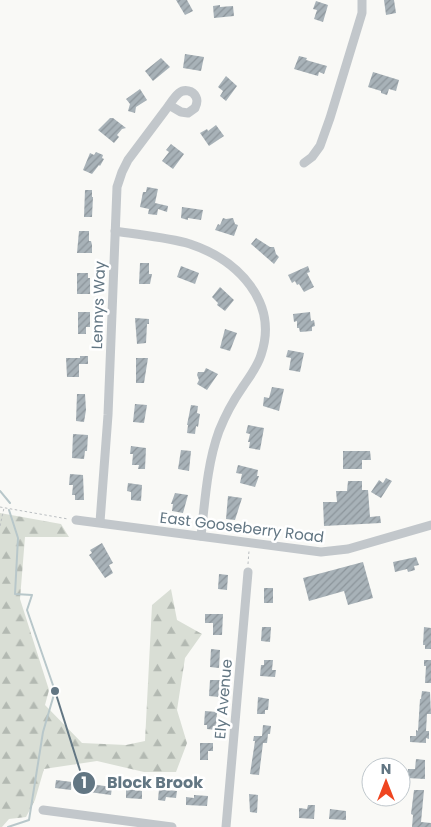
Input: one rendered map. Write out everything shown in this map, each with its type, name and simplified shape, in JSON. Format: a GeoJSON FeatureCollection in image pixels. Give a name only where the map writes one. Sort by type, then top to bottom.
{"type":"FeatureCollection","features":[{"type":"Feature","properties":{"kind":"street"},"geometry":{"type":"LineString","coordinates":[[304,163],[312,157],[320,146],[362,13],[362,0]]}},
{"type":"Feature","properties":{"kind":"street","name":"Lennys Way"},"geometry":{"type":"LineString","coordinates":[[100,522],[107,423],[118,187],[124,165],[169,105]]}},
{"type":"Feature","properties":{"kind":"street"},"geometry":{"type":"LineString","coordinates":[[115,231],[179,242],[213,254],[242,276],[255,292],[262,309],[266,328],[264,347],[257,364],[233,402],[218,434],[209,472],[201,536]]}},
{"type":"Feature","properties":{"kind":"street","name":"East Gooseberry Road"},"geometry":{"type":"LineString","coordinates":[[76,520],[314,551],[335,551],[354,548],[431,526]]}},
{"type":"Feature","properties":{"kind":"street","name":"Ely Avenue"},"geometry":{"type":"LineString","coordinates":[[226,827],[248,572]]}},
{"type":"Feature","properties":{"kind":"street"},"geometry":{"type":"LineString","coordinates":[[43,810],[172,827]]}},
{"type":"Feature","properties":{"kind":"path"},"geometry":{"type":"LineString","coordinates":[[0,507],[76,520]]}},
{"type":"Feature","properties":{"kind":"path"},"geometry":{"type":"LineString","coordinates":[[0,526],[5,508]]}},
{"type":"Feature","properties":{"kind":"path"},"geometry":{"type":"LineString","coordinates":[[248,572],[250,543]]}},
{"type":"Feature","properties":{"kind":"green space"},"geometry":{"type":"Polygon","coordinates":[[[0,513],[61,524],[69,537],[25,537],[20,599],[49,690],[45,705],[82,743],[126,745],[145,741],[152,605],[171,589],[177,620],[202,634],[185,658],[177,710],[187,743],[176,772],[144,772],[97,761],[44,769],[35,800],[26,817],[9,819],[2,827],[0,827],[0,513]]]}},
{"type":"Feature","properties":{"kind":"building"},"geometry":{"type":"Polygon","coordinates":[[[176,0],[187,0],[193,11],[185,15],[176,0]]]}},
{"type":"Feature","properties":{"kind":"building"},"geometry":{"type":"Polygon","coordinates":[[[384,0],[394,0],[396,13],[386,15],[384,0]]]}},
{"type":"Feature","properties":{"kind":"building"},"geometry":{"type":"Polygon","coordinates":[[[316,1],[328,5],[323,22],[314,19],[317,10],[313,9],[316,1]]]}},
{"type":"Feature","properties":{"kind":"building"},"geometry":{"type":"Polygon","coordinates":[[[220,5],[220,7],[233,6],[234,16],[214,18],[213,6],[220,5]]]}},
{"type":"Feature","properties":{"kind":"building"},"geometry":{"type":"Polygon","coordinates":[[[185,54],[204,57],[201,71],[183,68],[185,54]]]}},
{"type":"Feature","properties":{"kind":"building"},"geometry":{"type":"Polygon","coordinates":[[[299,56],[327,66],[324,74],[319,72],[318,76],[294,69],[299,56]]]}},
{"type":"Feature","properties":{"kind":"building"},"geometry":{"type":"Polygon","coordinates":[[[161,58],[170,67],[153,81],[145,71],[161,58]]]}},
{"type":"Feature","properties":{"kind":"building"},"geometry":{"type":"Polygon","coordinates":[[[373,72],[399,80],[396,91],[389,89],[387,95],[368,87],[373,72]]]}},
{"type":"Feature","properties":{"kind":"building"},"geometry":{"type":"Polygon","coordinates":[[[226,76],[237,86],[226,101],[220,96],[223,91],[218,87],[226,76]]]}},
{"type":"Feature","properties":{"kind":"building"},"geometry":{"type":"Polygon","coordinates":[[[140,89],[147,100],[136,107],[135,113],[128,111],[130,104],[126,99],[140,89]]]}},
{"type":"Feature","properties":{"kind":"building"},"geometry":{"type":"Polygon","coordinates":[[[110,118],[113,118],[126,128],[122,129],[117,135],[119,137],[114,143],[98,130],[110,118]]]}},
{"type":"Feature","properties":{"kind":"building"},"geometry":{"type":"Polygon","coordinates":[[[216,125],[224,136],[209,146],[200,133],[207,129],[208,131],[216,125]]]}},
{"type":"Feature","properties":{"kind":"building"},"geometry":{"type":"Polygon","coordinates":[[[171,144],[184,154],[173,169],[162,161],[169,152],[166,150],[171,144]]]}},
{"type":"Feature","properties":{"kind":"building"},"geometry":{"type":"Polygon","coordinates":[[[96,152],[103,155],[102,158],[104,159],[92,174],[83,170],[90,153],[94,155],[96,152]]]}},
{"type":"Feature","properties":{"kind":"building"},"geometry":{"type":"Polygon","coordinates":[[[147,187],[158,189],[155,203],[168,206],[167,212],[158,209],[157,215],[148,214],[149,209],[140,207],[143,192],[146,192],[147,187]]]}},
{"type":"Feature","properties":{"kind":"building"},"geometry":{"type":"Polygon","coordinates":[[[85,190],[92,190],[92,217],[84,217],[85,190]]]}},
{"type":"Feature","properties":{"kind":"building"},"geometry":{"type":"Polygon","coordinates":[[[182,207],[203,210],[201,220],[181,218],[182,207]]]}},
{"type":"Feature","properties":{"kind":"building"},"geometry":{"type":"Polygon","coordinates":[[[223,218],[233,218],[235,224],[238,225],[234,236],[215,230],[223,218]]]}},
{"type":"Feature","properties":{"kind":"building"},"geometry":{"type":"Polygon","coordinates":[[[79,231],[89,231],[92,253],[77,253],[79,231]]]}},
{"type":"Feature","properties":{"kind":"building"},"geometry":{"type":"Polygon","coordinates":[[[256,238],[270,247],[274,247],[279,257],[274,264],[251,244],[256,238]]]}},
{"type":"Feature","properties":{"kind":"building"},"geometry":{"type":"Polygon","coordinates":[[[140,263],[149,263],[149,274],[152,274],[150,284],[139,284],[140,263]]]}},
{"type":"Feature","properties":{"kind":"building"},"geometry":{"type":"Polygon","coordinates":[[[181,266],[199,273],[195,284],[177,277],[181,266]]]}},
{"type":"Feature","properties":{"kind":"building"},"geometry":{"type":"Polygon","coordinates":[[[308,266],[310,272],[307,273],[314,287],[304,292],[295,281],[292,283],[288,275],[308,266]]]}},
{"type":"Feature","properties":{"kind":"building"},"geometry":{"type":"Polygon","coordinates":[[[77,273],[88,273],[88,278],[90,278],[90,294],[77,294],[77,273]]]}},
{"type":"Feature","properties":{"kind":"building"},"geometry":{"type":"Polygon","coordinates":[[[220,287],[234,300],[225,311],[217,305],[218,303],[212,297],[220,287]]]}},
{"type":"Feature","properties":{"kind":"building"},"geometry":{"type":"Polygon","coordinates":[[[78,312],[90,312],[90,327],[86,327],[86,334],[78,334],[78,312]]]}},
{"type":"Feature","properties":{"kind":"building"},"geometry":{"type":"Polygon","coordinates":[[[310,312],[311,321],[314,320],[315,326],[312,327],[312,331],[300,332],[299,328],[297,328],[297,321],[294,322],[293,314],[310,312]]]}},
{"type":"Feature","properties":{"kind":"building"},"geometry":{"type":"Polygon","coordinates":[[[135,318],[149,319],[146,343],[137,344],[135,318]]]}},
{"type":"Feature","properties":{"kind":"building"},"geometry":{"type":"Polygon","coordinates":[[[225,329],[237,333],[230,351],[220,348],[225,329]]]}},
{"type":"Feature","properties":{"kind":"building"},"geometry":{"type":"Polygon","coordinates":[[[288,350],[304,353],[300,372],[289,370],[291,358],[286,357],[288,350]]]}},
{"type":"Feature","properties":{"kind":"building"},"geometry":{"type":"Polygon","coordinates":[[[80,356],[88,356],[88,364],[79,364],[79,377],[67,377],[66,358],[80,358],[80,356]]]}},
{"type":"Feature","properties":{"kind":"building"},"geometry":{"type":"Polygon","coordinates":[[[136,358],[148,358],[144,383],[136,383],[136,358]]]}},
{"type":"Feature","properties":{"kind":"building"},"geometry":{"type":"Polygon","coordinates":[[[206,368],[218,374],[207,390],[197,384],[199,380],[198,372],[204,372],[206,368]]]}},
{"type":"Feature","properties":{"kind":"building"},"geometry":{"type":"Polygon","coordinates":[[[272,387],[284,389],[279,411],[263,406],[264,397],[269,398],[272,387]]]}},
{"type":"Feature","properties":{"kind":"building"},"geometry":{"type":"Polygon","coordinates":[[[77,394],[85,394],[86,410],[84,422],[76,421],[77,394]]]}},
{"type":"Feature","properties":{"kind":"building"},"geometry":{"type":"Polygon","coordinates":[[[135,404],[147,405],[144,423],[133,422],[135,404]]]}},
{"type":"Feature","properties":{"kind":"building"},"geometry":{"type":"Polygon","coordinates":[[[191,405],[198,406],[197,413],[200,414],[195,434],[187,433],[191,405]]]}},
{"type":"Feature","properties":{"kind":"building"},"geometry":{"type":"Polygon","coordinates":[[[248,425],[264,428],[260,450],[249,448],[250,434],[246,433],[248,425]]]}},
{"type":"Feature","properties":{"kind":"building"},"geometry":{"type":"Polygon","coordinates":[[[73,434],[88,435],[87,451],[85,451],[84,459],[72,458],[73,434]]]}},
{"type":"Feature","properties":{"kind":"building"},"geometry":{"type":"Polygon","coordinates":[[[131,446],[146,448],[145,469],[138,469],[139,465],[132,465],[133,454],[130,454],[131,446]]]}},
{"type":"Feature","properties":{"kind":"building"},"geometry":{"type":"Polygon","coordinates":[[[181,450],[191,451],[189,471],[178,469],[181,450]]]}},
{"type":"Feature","properties":{"kind":"building"},"geometry":{"type":"Polygon","coordinates":[[[343,451],[370,451],[371,460],[362,460],[362,469],[343,469],[343,451]]]}},
{"type":"Feature","properties":{"kind":"building"},"geometry":{"type":"Polygon","coordinates":[[[238,465],[258,470],[257,476],[259,476],[255,487],[240,483],[242,474],[236,473],[238,465]]]}},
{"type":"Feature","properties":{"kind":"building"},"geometry":{"type":"Polygon","coordinates":[[[70,474],[83,475],[84,500],[75,500],[75,495],[72,495],[73,485],[69,485],[70,474]]]}},
{"type":"Feature","properties":{"kind":"building"},"geometry":{"type":"Polygon","coordinates":[[[386,478],[392,481],[381,498],[371,492],[379,480],[383,483],[386,478]]]}},
{"type":"Feature","properties":{"kind":"building"},"geometry":{"type":"Polygon","coordinates":[[[348,481],[362,481],[362,490],[368,490],[370,517],[380,516],[381,523],[324,526],[323,502],[337,502],[336,491],[347,491],[348,481]]]}},
{"type":"Feature","properties":{"kind":"building"},"geometry":{"type":"Polygon","coordinates":[[[128,483],[142,485],[141,501],[131,500],[131,492],[127,491],[128,483]]]}},
{"type":"Feature","properties":{"kind":"building"},"geometry":{"type":"Polygon","coordinates":[[[175,493],[188,495],[183,513],[172,511],[173,504],[171,504],[175,493]]]}},
{"type":"Feature","properties":{"kind":"building"},"geometry":{"type":"Polygon","coordinates":[[[228,496],[242,498],[235,520],[226,519],[228,496]]]}},
{"type":"Feature","properties":{"kind":"building"},"geometry":{"type":"Polygon","coordinates":[[[102,543],[113,563],[109,565],[113,573],[105,578],[89,555],[92,553],[90,550],[102,543]]]}},
{"type":"Feature","properties":{"kind":"building"},"geometry":{"type":"Polygon","coordinates":[[[416,557],[419,565],[414,566],[415,570],[408,572],[407,569],[395,572],[393,562],[416,557]]]}},
{"type":"Feature","properties":{"kind":"building"},"geometry":{"type":"Polygon","coordinates":[[[363,562],[373,598],[348,605],[344,591],[309,601],[303,578],[363,562]]]}},
{"type":"Feature","properties":{"kind":"building"},"geometry":{"type":"Polygon","coordinates":[[[219,574],[228,575],[227,590],[218,589],[219,574]]]}},
{"type":"Feature","properties":{"kind":"building"},"geometry":{"type":"Polygon","coordinates":[[[264,588],[273,588],[273,603],[264,603],[264,588]]]}},
{"type":"Feature","properties":{"kind":"building"},"geometry":{"type":"Polygon","coordinates":[[[205,614],[223,614],[222,635],[213,635],[213,623],[205,623],[205,614]]]}},
{"type":"Feature","properties":{"kind":"building"},"geometry":{"type":"Polygon","coordinates":[[[262,627],[271,627],[270,642],[261,641],[262,627]]]}},
{"type":"Feature","properties":{"kind":"building"},"geometry":{"type":"Polygon","coordinates":[[[424,627],[431,628],[431,649],[425,649],[425,645],[423,645],[424,627]]]}},
{"type":"Feature","properties":{"kind":"building"},"geometry":{"type":"Polygon","coordinates":[[[211,649],[220,650],[219,668],[210,667],[211,649]]]}},
{"type":"Feature","properties":{"kind":"building"},"geometry":{"type":"Polygon","coordinates":[[[264,660],[273,660],[272,670],[276,670],[275,677],[260,676],[261,665],[264,665],[264,660]]]}},
{"type":"Feature","properties":{"kind":"building"},"geometry":{"type":"Polygon","coordinates":[[[424,660],[431,660],[431,683],[425,683],[426,666],[424,666],[424,660]]]}},
{"type":"Feature","properties":{"kind":"building"},"geometry":{"type":"Polygon","coordinates":[[[210,680],[220,680],[219,697],[209,696],[210,680]]]}},
{"type":"Feature","properties":{"kind":"building"},"geometry":{"type":"Polygon","coordinates":[[[422,691],[430,692],[431,714],[427,714],[426,731],[429,731],[429,739],[426,738],[426,743],[410,742],[410,736],[416,736],[416,730],[418,731],[422,691]]]}},
{"type":"Feature","properties":{"kind":"building"},"geometry":{"type":"Polygon","coordinates":[[[258,697],[269,699],[268,710],[265,710],[265,714],[257,714],[258,697]]]}},
{"type":"Feature","properties":{"kind":"building"},"geometry":{"type":"Polygon","coordinates":[[[205,711],[217,712],[216,730],[207,729],[207,725],[204,725],[205,711]]]}},
{"type":"Feature","properties":{"kind":"building"},"geometry":{"type":"Polygon","coordinates":[[[263,725],[271,726],[270,734],[268,734],[267,743],[263,743],[259,775],[250,774],[255,741],[253,741],[254,736],[262,736],[263,725]]]}},
{"type":"Feature","properties":{"kind":"building"},"geometry":{"type":"Polygon","coordinates":[[[200,743],[213,743],[213,751],[208,751],[208,760],[200,760],[200,743]]]}},
{"type":"Feature","properties":{"kind":"building"},"geometry":{"type":"Polygon","coordinates":[[[416,759],[425,760],[425,779],[411,778],[411,769],[415,769],[416,759]]]}},
{"type":"Feature","properties":{"kind":"building"},"geometry":{"type":"Polygon","coordinates":[[[56,780],[72,782],[71,790],[55,788],[56,780]]]}},
{"type":"Feature","properties":{"kind":"building"},"geometry":{"type":"Polygon","coordinates":[[[90,784],[112,787],[111,795],[89,792],[90,784]]]}},
{"type":"Feature","properties":{"kind":"building"},"geometry":{"type":"Polygon","coordinates":[[[126,789],[142,791],[142,799],[126,798],[126,789]]]}},
{"type":"Feature","properties":{"kind":"building"},"geometry":{"type":"Polygon","coordinates":[[[159,789],[177,791],[176,798],[166,797],[165,801],[158,800],[159,789]]]}},
{"type":"Feature","properties":{"kind":"building"},"geometry":{"type":"Polygon","coordinates":[[[414,790],[424,790],[421,822],[431,823],[431,827],[412,827],[413,815],[411,814],[414,790]]]}},
{"type":"Feature","properties":{"kind":"building"},"geometry":{"type":"Polygon","coordinates":[[[249,794],[258,795],[257,813],[250,812],[249,794]]]}},
{"type":"Feature","properties":{"kind":"building"},"geometry":{"type":"Polygon","coordinates":[[[194,795],[208,796],[207,806],[186,805],[186,797],[194,798],[194,795]]]}},
{"type":"Feature","properties":{"kind":"building"},"geometry":{"type":"Polygon","coordinates":[[[308,805],[315,805],[314,819],[299,818],[299,808],[307,809],[308,805]]]}},
{"type":"Feature","properties":{"kind":"building"},"geometry":{"type":"Polygon","coordinates":[[[330,809],[346,811],[346,820],[329,819],[330,809]]]}},
{"type":"Feature","properties":{"kind":"waterway"},"geometry":{"type":"LineString","coordinates":[[0,491],[10,503]]}},
{"type":"Feature","properties":{"kind":"waterway"},"geometry":{"type":"LineString","coordinates":[[8,827],[29,820],[43,732],[55,691],[27,610],[32,595],[15,594],[18,538],[9,510]]}},
{"type":"Feature","properties":{"kind":"place","name":"Block Brook"},"geometry":{"type":"Point","coordinates":[55,691]}}]}
